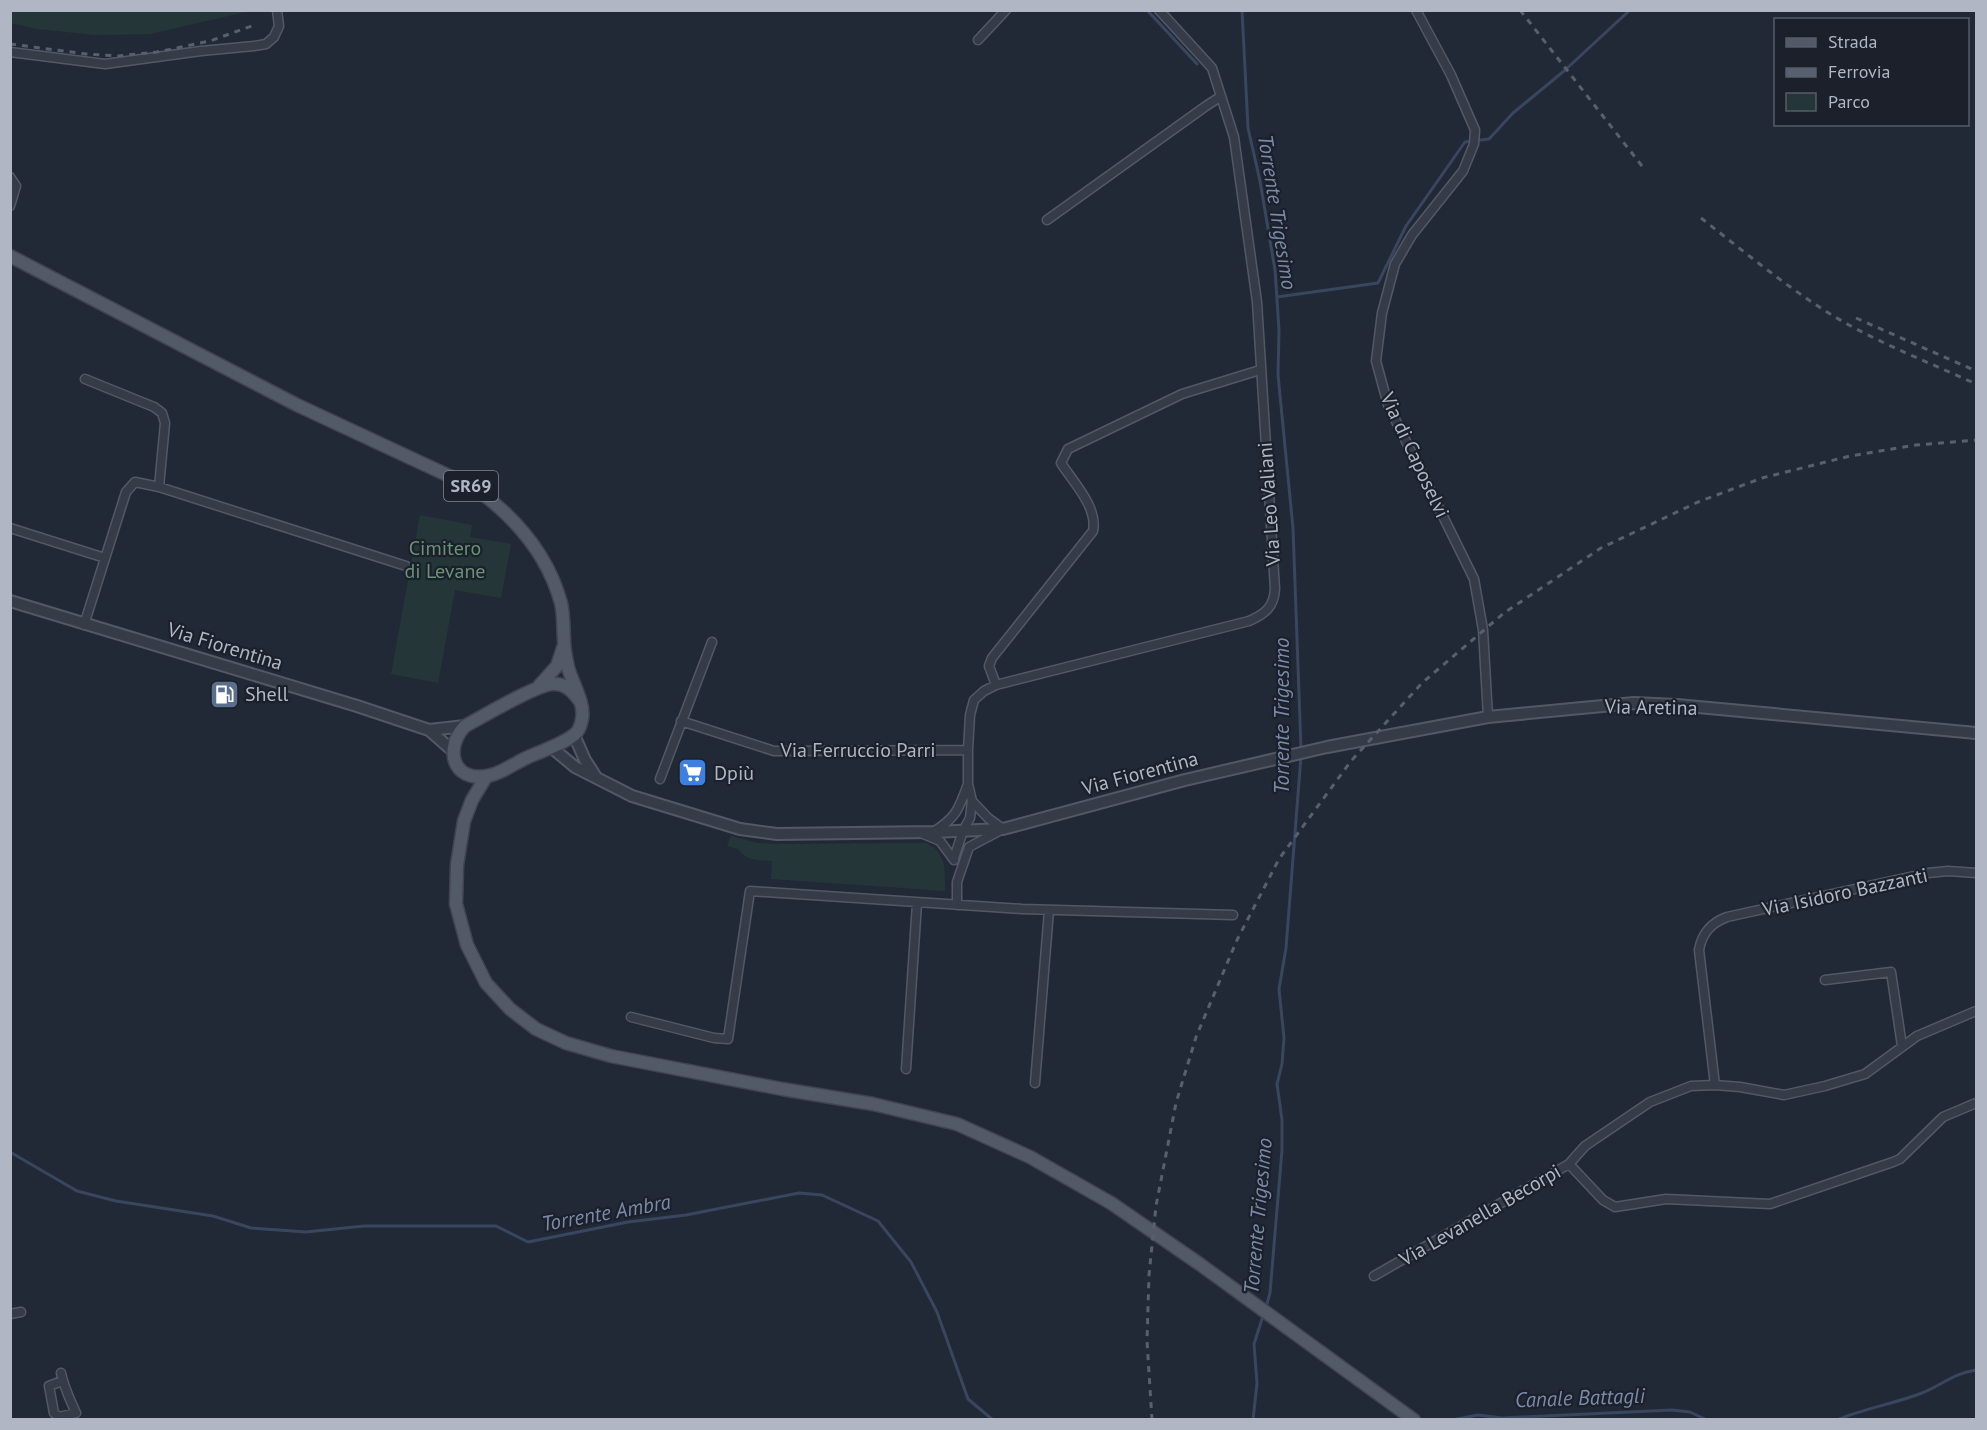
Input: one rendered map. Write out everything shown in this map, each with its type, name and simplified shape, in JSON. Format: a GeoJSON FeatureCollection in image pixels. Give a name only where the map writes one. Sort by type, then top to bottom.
{"type":"FeatureCollection","features":[{"type":"Feature","properties":{"kind":"main road","name":"SR69"},"geometry":{"type":"LineString","coordinates":[[10,256],[297,405],[475,488],[499,505],[534,545],[546,564],[561,606],[568,668],[579,700]]}},
{"type":"Feature","properties":{"kind":"main road","name":"SR69"},"geometry":{"type":"LineString","coordinates":[[535,689],[557,666],[564,644]]}},
{"type":"Feature","properties":{"kind":"main road","name":"Via Fiorentina"},"geometry":{"type":"LineString","coordinates":[[465,726],[543,685],[560,684],[571,690],[579,700]]}},
{"type":"Feature","properties":{"kind":"main road"},"geometry":{"type":"LineString","coordinates":[[472,800],[469,775],[486,777],[574,735],[582,718],[579,700]]}},
{"type":"Feature","properties":{"kind":"main road"},"geometry":{"type":"LineString","coordinates":[[453,751],[456,735],[465,726]]}},
{"type":"Feature","properties":{"kind":"main road","name":"Via Fiorentina"},"geometry":{"type":"LineString","coordinates":[[453,751],[459,770],[469,775]]}},
{"type":"Feature","properties":{"kind":"main road"},"geometry":{"type":"LineString","coordinates":[[486,777],[472,800],[464,821],[456,904],[467,945],[486,983],[510,1009],[536,1029],[566,1043],[611,1056],[873,1104],[957,1124],[1030,1157],[1111,1203],[1414,1419]]}},
{"type":"Feature","properties":{"kind":"street"},"geometry":{"type":"LineString","coordinates":[[10,52],[105,64],[254,46],[266,44],[274,37],[279,26],[277,10]]}},
{"type":"Feature","properties":{"kind":"street"},"geometry":{"type":"LineString","coordinates":[[978,40],[1006,10]]}},
{"type":"Feature","properties":{"kind":"street","name":"Via Leo Valiani"},"geometry":{"type":"LineString","coordinates":[[954,858],[970,818],[972,801],[968,784],[970,715],[974,700],[984,690],[996,685],[1250,621],[1267,611],[1274,599],[1257,302],[1234,137],[1212,68],[1159,10]]}},
{"type":"Feature","properties":{"kind":"street","name":"Via di Caposelvi"},"geometry":{"type":"LineString","coordinates":[[1416,10],[1451,75],[1475,130],[1474,144],[1463,171],[1412,235],[1395,264],[1382,313],[1376,361],[1388,405],[1474,579],[1483,630],[1488,717]]}},
{"type":"Feature","properties":{"kind":"street"},"geometry":{"type":"LineString","coordinates":[[1047,220],[1220,97]]}},
{"type":"Feature","properties":{"kind":"street"},"geometry":{"type":"LineString","coordinates":[[10,177],[16,186],[10,206]]}},
{"type":"Feature","properties":{"kind":"street"},"geometry":{"type":"LineString","coordinates":[[996,685],[989,666],[992,658],[1093,531],[1095,522],[1091,510],[1061,463],[1068,449],[1182,394],[1260,370]]}},
{"type":"Feature","properties":{"kind":"street"},"geometry":{"type":"LineString","coordinates":[[85,379],[154,407],[162,413],[165,423],[159,487]]}},
{"type":"Feature","properties":{"kind":"street"},"geometry":{"type":"LineString","coordinates":[[84,625],[129,487],[135,482],[159,487],[406,566]]}},
{"type":"Feature","properties":{"kind":"street"},"geometry":{"type":"LineString","coordinates":[[10,528],[105,558]]}},
{"type":"Feature","properties":{"kind":"street","name":"Via Fiorentina"},"geometry":{"type":"LineString","coordinates":[[10,601],[429,730],[453,751]]}},
{"type":"Feature","properties":{"kind":"street"},"geometry":{"type":"LineString","coordinates":[[660,779],[712,642]]}},
{"type":"Feature","properties":{"kind":"street","name":"Via Aretina"},"geometry":{"type":"LineString","coordinates":[[1327,747],[1488,717],[1634,702],[1794,715],[1977,734]]}},
{"type":"Feature","properties":{"kind":"street","name":"Via Ferruccio Parri"},"geometry":{"type":"LineString","coordinates":[[681,721],[774,751],[968,750]]}},
{"type":"Feature","properties":{"kind":"street","name":"Via Fiorentina"},"geometry":{"type":"LineString","coordinates":[[429,730],[465,726]]}},
{"type":"Feature","properties":{"kind":"street"},"geometry":{"type":"LineString","coordinates":[[574,735],[585,760],[598,779]]}},
{"type":"Feature","properties":{"kind":"street","name":"Via Fiorentina"},"geometry":{"type":"LineString","coordinates":[[551,747],[575,767],[632,796],[740,829],[777,834],[920,833],[1003,829],[1185,780],[1327,747]]}},
{"type":"Feature","properties":{"kind":"street"},"geometry":{"type":"LineString","coordinates":[[933,832],[947,824],[958,811],[968,784]]}},
{"type":"Feature","properties":{"kind":"street"},"geometry":{"type":"LineString","coordinates":[[957,905],[957,882],[969,847],[1003,829],[988,818],[972,801]]}},
{"type":"Feature","properties":{"kind":"street"},"geometry":{"type":"LineString","coordinates":[[958,811],[969,847]]}},
{"type":"Feature","properties":{"kind":"street"},"geometry":{"type":"LineString","coordinates":[[920,833],[940,842],[954,858],[960,870]]}},
{"type":"Feature","properties":{"kind":"street","name":"Via Isidoro Bazzanti"},"geometry":{"type":"LineString","coordinates":[[1715,1085],[1699,950],[1701,940],[1715,921],[1928,873],[1948,871],[1977,873]]}},
{"type":"Feature","properties":{"kind":"street"},"geometry":{"type":"LineString","coordinates":[[631,1017],[714,1038],[728,1039],[750,891],[1049,910],[1233,915]]}},
{"type":"Feature","properties":{"kind":"street"},"geometry":{"type":"LineString","coordinates":[[906,1069],[917,903]]}},
{"type":"Feature","properties":{"kind":"street"},"geometry":{"type":"LineString","coordinates":[[1035,1083],[1049,910]]}},
{"type":"Feature","properties":{"kind":"street"},"geometry":{"type":"LineString","coordinates":[[1825,980],[1892,972],[1902,1046]]}},
{"type":"Feature","properties":{"kind":"street","name":"Via Levanella Becorpi"},"geometry":{"type":"LineString","coordinates":[[1374,1276],[1569,1164],[1585,1146],[1650,1102],[1691,1086],[1715,1085],[1784,1095],[1825,1086],[1865,1074],[1902,1046],[1939,1026],[1977,1011]]}},
{"type":"Feature","properties":{"kind":"street"},"geometry":{"type":"LineString","coordinates":[[1569,1164],[1603,1200],[1615,1207],[1665,1199],[1770,1204],[1900,1159],[1943,1117],[1977,1103]]}},
{"type":"Feature","properties":{"kind":"street"},"geometry":{"type":"LineString","coordinates":[[10,1314],[21,1312]]}},
{"type":"Feature","properties":{"kind":"green space"},"geometry":{"type":"Polygon","coordinates":[[[11,10],[250,11],[150,34],[95,35],[37,29],[11,23],[11,10]]]}},
{"type":"Feature","properties":{"kind":"green space","name":"Cimitero di Levane"},"geometry":{"type":"Polygon","coordinates":[[[420,515],[472,525],[470,537],[511,544],[501,598],[455,590],[438,683],[391,674],[420,515]]]}},
{"type":"Feature","properties":{"kind":"green space"},"geometry":{"type":"Polygon","coordinates":[[[731,836],[758,843],[776,844],[926,843],[933,847],[941,857],[945,869],[945,891],[771,879],[772,861],[749,858],[738,849],[727,846],[731,836]]]}},
{"type":"Feature","properties":{"kind":"waterway"},"geometry":{"type":"LineString","coordinates":[[1147,10],[1197,64]]}},
{"type":"Feature","properties":{"kind":"waterway","name":"Torrente Trigesimo"},"geometry":{"type":"LineString","coordinates":[[1242,10],[1248,128],[1260,181],[1275,270],[1279,330],[1278,375],[1293,528],[1301,749]]}},
{"type":"Feature","properties":{"kind":"waterway"},"geometry":{"type":"LineString","coordinates":[[1277,297],[1378,283],[1406,226],[1465,142],[1489,139],[1513,113],[1564,71],[1630,10]]}},
{"type":"Feature","properties":{"kind":"waterway","name":"Torrente Trigesimo"},"geometry":{"type":"LineString","coordinates":[[1266,1307],[1270,1293],[1282,1150],[1282,1120],[1277,1084],[1282,1064],[1284,1038],[1279,989],[1286,948],[1301,756]]}},
{"type":"Feature","properties":{"kind":"waterway","name":"Torrente Ambra"},"geometry":{"type":"LineString","coordinates":[[10,1152],[77,1191],[116,1201],[213,1216],[251,1228],[306,1232],[364,1226],[496,1226],[528,1242],[628,1222],[686,1215],[799,1193],[822,1195],[878,1221],[911,1262],[937,1312],[968,1399],[993,1420]]}},
{"type":"Feature","properties":{"kind":"waterway","name":"Torrente Trigesimo"},"geometry":{"type":"LineString","coordinates":[[1253,1420],[1257,1383],[1254,1344],[1263,1316]]}},
{"type":"Feature","properties":{"kind":"waterway","name":"Canale Battagli"},"geometry":{"type":"LineString","coordinates":[[1837,1420],[1911,1397],[1961,1374],[1976,1370]]}},
{"type":"Feature","properties":{"kind":"waterway","name":"Canale Battagli"},"geometry":{"type":"LineString","coordinates":[[1452,1420],[1478,1415],[1502,1418],[1672,1410],[1690,1412],[1707,1420]]}},
{"type":"Feature","properties":{"kind":"railway"},"geometry":{"type":"LineString","coordinates":[[1520,10],[1642,166]]}},
{"type":"Feature","properties":{"kind":"railway"},"geometry":{"type":"LineString","coordinates":[[10,44],[118,56],[157,52],[210,41],[257,24]]}},
{"type":"Feature","properties":{"kind":"railway"},"geometry":{"type":"LineString","coordinates":[[1701,218],[1827,312],[1881,341],[1976,384]]}},
{"type":"Feature","properties":{"kind":"railway"},"geometry":{"type":"LineString","coordinates":[[1856,318],[1976,371]]}},
{"type":"Feature","properties":{"kind":"railway"},"geometry":{"type":"LineString","coordinates":[[1152,1420],[1147,1341],[1149,1275],[1156,1206],[1176,1103],[1196,1037],[1237,940],[1279,859],[1351,761],[1422,683],[1504,613],[1601,548],[1698,502],[1762,478],[1850,456],[1916,445],[1976,440]]}},
{"type":"Feature","properties":{"kind":"place","name":"Shell"},"geometry":{"type":"Point","coordinates":[224,694]}},
{"type":"Feature","properties":{"kind":"place","name":"Dpiù"},"geometry":{"type":"Point","coordinates":[693,773]}}]}
